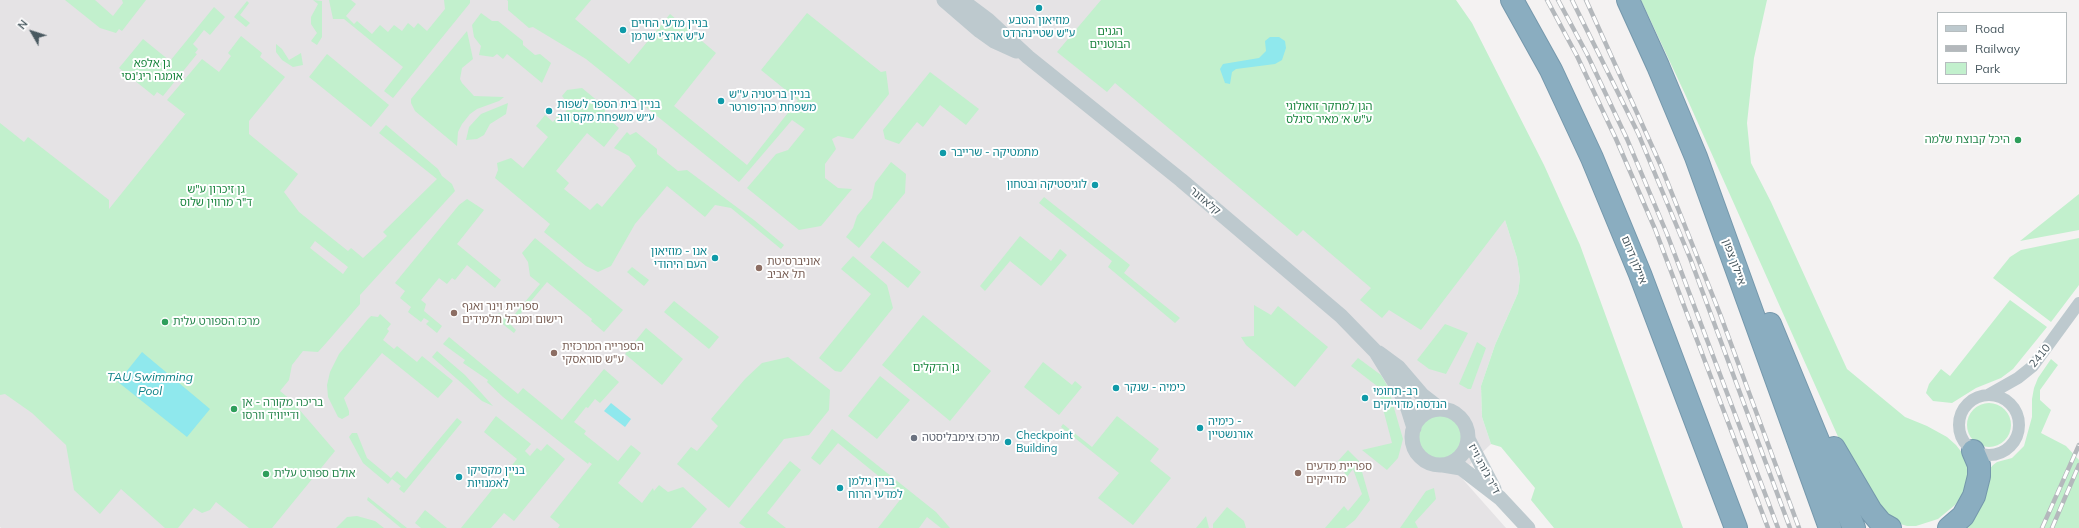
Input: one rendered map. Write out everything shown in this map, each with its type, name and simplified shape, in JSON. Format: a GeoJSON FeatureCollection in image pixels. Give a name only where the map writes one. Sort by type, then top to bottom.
{"type":"FeatureCollection","features":[{"type":"Feature","properties":{"kind":"highway","name":"איילון דרום"},"geometry":{"type":"LineString","coordinates":[[1512,0],[1550,70],[1592,158],[1640,274],[1736,528]]}},
{"type":"Feature","properties":{"kind":"highway","name":"איילון צפון"},"geometry":{"type":"LineString","coordinates":[[1628,0],[1661,73],[1696,157],[1830,528]]}},
{"type":"Feature","properties":{"kind":"highway"},"geometry":{"type":"LineString","coordinates":[[1696,157],[1797,385],[1854,528]]}},
{"type":"Feature","properties":{"kind":"highway"},"geometry":{"type":"LineString","coordinates":[[1797,385],[1871,510],[1881,523],[1890,528]]}},
{"type":"Feature","properties":{"kind":"highway"},"geometry":{"type":"LineString","coordinates":[[1949,528],[1963,516],[1974,496],[1980,465],[1973,451]]}},
{"type":"Feature","properties":{"kind":"street","name":"קלאוזנר"},"geometry":{"type":"LineString","coordinates":[[944,0],[961,16],[994,41],[1028,57]]}},
{"type":"Feature","properties":{"kind":"street","name":"קלאוזנר"},"geometry":{"type":"LineString","coordinates":[[956,0],[968,5],[988,20],[1028,57],[1181,180],[1341,316],[1376,352],[1400,391],[1414,428]]}},
{"type":"Feature","properties":{"kind":"street","name":"2410"},"geometry":{"type":"LineString","coordinates":[[1988,395],[2018,378],[2033,366],[2079,303]]}},
{"type":"Feature","properties":{"kind":"street","name":"קלאוזנר"},"geometry":{"type":"LineString","coordinates":[[1376,352],[1386,357],[1398,367],[1422,395],[1440,409]]}},
{"type":"Feature","properties":{"kind":"street"},"geometry":{"type":"LineString","coordinates":[[1988,395],[1996,396],[2010,403],[2018,417],[2018,433],[2010,447],[2004,452],[1988,456],[1973,451],[1963,441],[1959,428],[1962,413],[1970,403],[1980,397],[1988,395]]}},
{"type":"Feature","properties":{"kind":"street"},"geometry":{"type":"LineString","coordinates":[[1440,409],[1455,413],[1461,418],[1465,424],[1468,439],[1463,454],[1451,463],[1443,465],[1430,463],[1419,456],[1413,443],[1414,428],[1424,414],[1440,409]]}},
{"type":"Feature","properties":{"kind":"street","name":"ד\"ר ג'ורג וייז"},"geometry":{"type":"LineString","coordinates":[[1468,439],[1486,476],[1500,498]]}},
{"type":"Feature","properties":{"kind":"street","name":"ד\"ר ג'ורג וייז"},"geometry":{"type":"LineString","coordinates":[[1443,465],[1461,468],[1500,498],[1528,528]]}},
{"type":"Feature","properties":{"kind":"shaded area","name":"אוניברסיטת תל אביב"},"geometry":{"type":"Polygon","coordinates":[[[0,0],[1397,0],[1505,220],[1517,258],[1520,278],[1518,293],[1495,345],[1481,386],[1482,417],[1491,444],[1459,475],[1506,528],[1,528],[0,0]]]}},
{"type":"Feature","properties":{"kind":"green space"},"geometry":{"type":"Polygon","coordinates":[[[65,0],[95,0],[113,16],[123,3],[122,0],[146,0],[122,31],[119,29],[116,33],[100,28],[65,0]]]}},
{"type":"Feature","properties":{"kind":"green space"},"geometry":{"type":"Polygon","coordinates":[[[313,0],[322,1],[322,37],[317,45],[311,41],[317,33],[311,24],[311,17],[318,4],[313,0]]]}},
{"type":"Feature","properties":{"kind":"green space"},"geometry":{"type":"Polygon","coordinates":[[[329,0],[351,0],[356,4],[346,16],[354,24],[357,21],[372,34],[380,25],[388,32],[394,25],[402,31],[408,23],[414,28],[418,23],[427,31],[445,9],[444,0],[470,0],[470,3],[393,98],[384,91],[403,67],[344,19],[333,19],[329,0]]]}},
{"type":"Feature","properties":{"kind":"green space"},"geometry":{"type":"Polygon","coordinates":[[[507,0],[591,0],[575,19],[629,64],[670,14],[716,53],[674,106],[747,165],[798,100],[761,70],[807,13],[881,72],[886,71],[889,94],[853,139],[838,136],[832,139],[836,149],[825,164],[825,178],[838,188],[852,189],[821,226],[799,230],[747,188],[776,154],[788,150],[805,129],[792,120],[739,182],[586,59],[533,27],[529,28],[508,10],[507,0]]]}},
{"type":"Feature","properties":{"kind":"green space"},"geometry":{"type":"Polygon","coordinates":[[[1101,0],[1456,0],[1472,23],[1544,165],[1580,245],[1683,528],[1554,528],[1531,500],[1535,488],[1501,447],[1491,444],[1482,417],[1481,386],[1495,345],[1518,293],[1520,278],[1517,258],[1505,220],[1421,330],[1389,310],[1382,318],[1360,300],[1371,288],[1303,230],[1297,236],[1115,83],[1107,92],[1057,52],[1101,0]]]}},
{"type":"Feature","properties":{"kind":"green space"},"geometry":{"type":"Polygon","coordinates":[[[1641,0],[1767,0],[1754,58],[1747,123],[1751,163],[1771,202],[1847,369],[1905,417],[1927,426],[1947,437],[1963,454],[1968,465],[1968,476],[1962,496],[1955,505],[1938,519],[1916,526],[1907,526],[1897,523],[1883,512],[1844,450],[1685,94],[1641,0]]]}},
{"type":"Feature","properties":{"kind":"green space"},"geometry":{"type":"Polygon","coordinates":[[[247,1],[249,3],[240,15],[250,23],[246,27],[234,17],[247,1]]]}},
{"type":"Feature","properties":{"kind":"green space","name":"גן אלפא אומגה ריג'נסי"},"geometry":{"type":"Polygon","coordinates":[[[214,7],[225,17],[210,35],[204,30],[193,44],[198,49],[195,53],[197,54],[163,96],[157,92],[154,96],[119,68],[143,39],[170,61],[214,7]]]}},
{"type":"Feature","properties":{"kind":"green space"},"geometry":{"type":"Polygon","coordinates":[[[481,13],[492,21],[498,21],[523,41],[523,45],[535,55],[540,54],[551,63],[542,83],[507,54],[503,59],[497,54],[493,57],[479,55],[481,46],[474,37],[472,25],[481,13]]]}},
{"type":"Feature","properties":{"kind":"green space"},"geometry":{"type":"Polygon","coordinates":[[[467,31],[473,59],[462,68],[460,79],[462,83],[474,96],[504,97],[499,101],[477,109],[470,114],[458,132],[457,146],[415,111],[411,103],[411,99],[467,31]]]}},
{"type":"Feature","properties":{"kind":"green space","name":"מרכז הספורט עלית"},"geometry":{"type":"Polygon","coordinates":[[[241,36],[262,53],[260,57],[285,77],[249,121],[249,134],[298,174],[284,192],[299,212],[348,251],[351,248],[363,258],[387,236],[383,232],[437,179],[379,133],[386,125],[438,169],[442,176],[452,184],[455,191],[360,295],[360,304],[318,352],[303,351],[292,365],[289,380],[280,391],[291,400],[335,451],[272,528],[249,528],[216,502],[210,510],[202,513],[194,508],[178,528],[165,528],[121,489],[100,514],[74,490],[66,445],[32,413],[5,394],[0,395],[0,123],[24,142],[28,137],[109,200],[109,209],[187,112],[185,114],[167,100],[202,59],[219,72],[231,56],[228,53],[241,36]],[[315,241],[310,248],[343,274],[348,267],[315,241]]]}},
{"type":"Feature","properties":{"kind":"green space"},"geometry":{"type":"Polygon","coordinates":[[[276,44],[282,49],[289,60],[301,53],[303,65],[293,67],[282,60],[276,52],[276,44]]]}},
{"type":"Feature","properties":{"kind":"green space"},"geometry":{"type":"Polygon","coordinates":[[[327,54],[389,105],[371,127],[309,77],[327,54]]]}},
{"type":"Feature","properties":{"kind":"green space"},"geometry":{"type":"Polygon","coordinates":[[[930,72],[979,109],[966,125],[940,105],[923,127],[917,122],[899,144],[885,139],[883,130],[930,72]]]}},
{"type":"Feature","properties":{"kind":"green space"},"geometry":{"type":"Polygon","coordinates":[[[582,88],[605,107],[605,116],[619,128],[604,147],[587,133],[556,171],[569,183],[564,189],[590,210],[597,203],[602,207],[636,166],[629,156],[614,148],[627,132],[630,135],[636,132],[657,149],[657,154],[678,171],[687,170],[754,220],[784,245],[781,249],[731,208],[715,205],[705,217],[667,186],[635,224],[611,266],[598,272],[586,266],[544,232],[550,224],[495,178],[498,170],[497,163],[511,158],[523,168],[548,137],[536,126],[545,115],[553,122],[559,114],[562,116],[570,106],[562,96],[567,90],[582,88]]]}},
{"type":"Feature","properties":{"kind":"green space"},"geometry":{"type":"Polygon","coordinates":[[[508,103],[506,114],[490,124],[484,135],[477,139],[466,140],[469,127],[481,114],[508,103]]]}},
{"type":"Feature","properties":{"kind":"green space"},"geometry":{"type":"Polygon","coordinates":[[[891,162],[906,174],[905,193],[859,248],[846,237],[853,228],[857,216],[872,198],[875,183],[891,162]]]}},
{"type":"Feature","properties":{"kind":"green space"},"geometry":{"type":"Polygon","coordinates":[[[2079,194],[2079,230],[2020,241],[2079,194]]]}},
{"type":"Feature","properties":{"kind":"green space"},"geometry":{"type":"Polygon","coordinates":[[[1044,197],[1130,265],[1124,273],[1180,318],[1175,323],[1108,267],[1112,261],[1039,203],[1044,197]]]}},
{"type":"Feature","properties":{"kind":"green space"},"geometry":{"type":"Polygon","coordinates":[[[467,199],[484,210],[457,244],[501,280],[495,288],[467,265],[455,280],[452,278],[447,284],[439,278],[421,300],[426,304],[424,311],[442,326],[437,333],[426,324],[429,321],[424,318],[421,322],[408,312],[411,307],[400,298],[405,291],[395,283],[459,205],[467,199]]]}},
{"type":"Feature","properties":{"kind":"green space"},"geometry":{"type":"Polygon","coordinates":[[[1020,236],[1051,261],[1060,249],[1067,255],[1041,286],[1010,261],[985,291],[980,286],[1020,236]]]}},
{"type":"Feature","properties":{"kind":"green space"},"geometry":{"type":"Polygon","coordinates":[[[535,238],[623,310],[604,332],[591,321],[592,319],[547,282],[511,325],[516,330],[514,333],[495,318],[499,313],[509,321],[540,284],[530,276],[528,262],[522,253],[535,238]]]}},
{"type":"Feature","properties":{"kind":"green space"},"geometry":{"type":"Polygon","coordinates":[[[2079,238],[2079,285],[2051,322],[1993,278],[2010,257],[2021,250],[2079,238]]]}},
{"type":"Feature","properties":{"kind":"green space"},"geometry":{"type":"Polygon","coordinates":[[[883,241],[921,272],[908,288],[870,257],[883,241]]]}},
{"type":"Feature","properties":{"kind":"green space"},"geometry":{"type":"Polygon","coordinates":[[[853,256],[887,285],[893,308],[841,372],[835,371],[819,358],[871,294],[841,269],[853,256]]]}},
{"type":"Feature","properties":{"kind":"green space"},"geometry":{"type":"Polygon","coordinates":[[[632,267],[649,280],[644,286],[627,272],[632,267]]]}},
{"type":"Feature","properties":{"kind":"green space"},"geometry":{"type":"Polygon","coordinates":[[[2010,300],[2047,327],[2013,369],[2001,378],[1976,388],[1952,403],[1933,401],[1926,393],[1929,384],[1941,369],[1950,376],[2010,300]]]}},
{"type":"Feature","properties":{"kind":"green space"},"geometry":{"type":"Polygon","coordinates":[[[674,301],[719,337],[709,349],[664,312],[674,301]]]}},
{"type":"Feature","properties":{"kind":"green space"},"geometry":{"type":"Polygon","coordinates":[[[1254,305],[1271,315],[1278,306],[1328,347],[1295,387],[1246,345],[1241,337],[1254,336],[1254,305]]]}},
{"type":"Feature","properties":{"kind":"green space"},"geometry":{"type":"Polygon","coordinates":[[[380,314],[391,324],[387,329],[389,331],[383,340],[394,349],[397,346],[417,362],[422,356],[453,381],[438,398],[382,353],[344,398],[349,415],[342,419],[338,417],[328,397],[327,385],[330,372],[339,354],[368,319],[371,316],[378,317],[380,314]]]}},
{"type":"Feature","properties":{"kind":"green space","name":"גן הדקלים"},"geometry":{"type":"Polygon","coordinates":[[[923,315],[991,371],[950,421],[882,365],[923,315]]]}},
{"type":"Feature","properties":{"kind":"green space"},"geometry":{"type":"Polygon","coordinates":[[[1445,324],[1468,333],[1446,374],[1429,369],[1417,360],[1445,324]]]}},
{"type":"Feature","properties":{"kind":"green space"},"geometry":{"type":"Polygon","coordinates":[[[646,328],[683,359],[662,385],[625,354],[646,328]]]}},
{"type":"Feature","properties":{"kind":"green space"},"geometry":{"type":"Polygon","coordinates":[[[449,337],[518,394],[523,388],[562,420],[604,369],[619,382],[600,403],[595,399],[588,408],[586,407],[574,422],[586,431],[584,434],[618,461],[631,445],[641,453],[618,483],[642,503],[653,488],[654,491],[659,485],[668,492],[683,487],[707,509],[691,528],[558,528],[560,525],[550,517],[592,464],[589,462],[588,464],[503,397],[487,382],[488,380],[463,363],[465,360],[443,344],[449,337]]]}},
{"type":"Feature","properties":{"kind":"green space"},"geometry":{"type":"Polygon","coordinates":[[[1477,342],[1486,348],[1471,389],[1468,389],[1459,384],[1477,342]]]}},
{"type":"Feature","properties":{"kind":"green space"},"geometry":{"type":"Polygon","coordinates":[[[437,351],[465,375],[493,406],[482,401],[432,357],[437,351]]]}},
{"type":"Feature","properties":{"kind":"green space"},"geometry":{"type":"Polygon","coordinates":[[[788,357],[830,390],[829,410],[809,435],[784,439],[729,508],[677,464],[691,447],[697,451],[718,426],[711,419],[745,379],[762,363],[788,357]]]}},
{"type":"Feature","properties":{"kind":"green space"},"geometry":{"type":"Polygon","coordinates":[[[1358,358],[1381,375],[1388,387],[1403,439],[1398,458],[1387,470],[1362,450],[1392,443],[1377,386],[1351,366],[1358,358]]]}},
{"type":"Feature","properties":{"kind":"green space"},"geometry":{"type":"Polygon","coordinates":[[[2051,359],[2058,365],[2040,390],[2040,400],[2051,410],[2041,433],[2066,446],[2079,460],[2079,528],[1966,528],[1979,510],[1984,499],[1988,471],[1997,462],[2012,458],[2024,446],[2032,417],[2032,399],[2034,388],[2038,378],[2051,359]]]}},
{"type":"Feature","properties":{"kind":"green space"},"geometry":{"type":"Polygon","coordinates":[[[1043,362],[1072,385],[1075,381],[1082,387],[1059,415],[1024,387],[1043,362]]]}},
{"type":"Feature","properties":{"kind":"green space"},"geometry":{"type":"Polygon","coordinates":[[[880,376],[910,400],[877,439],[848,416],[880,376]]]}},
{"type":"Feature","properties":{"kind":"green space"},"geometry":{"type":"Polygon","coordinates":[[[1989,403],[2001,407],[2007,413],[2011,425],[2007,437],[2001,443],[1989,447],[1977,443],[1971,437],[1967,425],[1971,413],[1977,407],[1989,403]]]}},
{"type":"Feature","properties":{"kind":"green space"},"geometry":{"type":"Polygon","coordinates":[[[1435,415],[1443,415],[1455,421],[1461,433],[1461,441],[1455,453],[1443,459],[1435,459],[1423,453],[1417,441],[1417,433],[1423,421],[1435,415]]]}},
{"type":"Feature","properties":{"kind":"green space"},"geometry":{"type":"Polygon","coordinates":[[[496,416],[531,444],[525,451],[530,456],[537,448],[541,451],[547,444],[565,459],[514,521],[504,513],[491,528],[461,528],[517,459],[484,432],[496,416]]]}},
{"type":"Feature","properties":{"kind":"green space"},"geometry":{"type":"Polygon","coordinates":[[[1117,416],[1159,449],[1150,461],[1171,478],[1133,525],[1098,498],[1119,473],[1061,427],[1063,424],[1092,447],[1117,416]]]}},
{"type":"Feature","properties":{"kind":"green space"},"geometry":{"type":"Polygon","coordinates":[[[457,418],[462,422],[404,493],[399,489],[401,486],[392,479],[388,484],[363,463],[349,437],[352,433],[357,433],[367,458],[391,478],[397,471],[406,479],[457,418]]]}},
{"type":"Feature","properties":{"kind":"green space"},"geometry":{"type":"Polygon","coordinates":[[[832,429],[936,512],[950,528],[941,528],[927,517],[919,528],[878,528],[903,496],[838,443],[820,465],[811,458],[832,429]]]}},
{"type":"Feature","properties":{"kind":"green space"},"geometry":{"type":"Polygon","coordinates":[[[1348,450],[1359,461],[1370,500],[1355,520],[1345,528],[1325,528],[1344,506],[1348,511],[1362,494],[1353,469],[1347,477],[1338,461],[1348,450]]]}},
{"type":"Feature","properties":{"kind":"green space"},"geometry":{"type":"Polygon","coordinates":[[[790,461],[801,470],[767,513],[786,528],[746,528],[739,523],[790,461]]]}},
{"type":"Feature","properties":{"kind":"green space"},"geometry":{"type":"Polygon","coordinates":[[[1434,488],[1436,499],[1415,522],[1418,528],[1400,528],[1426,491],[1434,488]]]}},
{"type":"Feature","properties":{"kind":"green space"},"geometry":{"type":"Polygon","coordinates":[[[368,497],[407,528],[401,528],[367,500],[368,497]]]}},
{"type":"Feature","properties":{"kind":"green space"},"geometry":{"type":"Polygon","coordinates":[[[1227,507],[1244,521],[1246,528],[1213,528],[1213,524],[1227,507]]]}},
{"type":"Feature","properties":{"kind":"green space"},"geometry":{"type":"Polygon","coordinates":[[[425,510],[447,528],[421,528],[415,523],[425,510]]]}},
{"type":"Feature","properties":{"kind":"green space"},"geometry":{"type":"Polygon","coordinates":[[[357,516],[375,521],[384,528],[336,528],[347,517],[357,516]]]}},
{"type":"Feature","properties":{"kind":"green space"},"geometry":{"type":"Polygon","coordinates":[[[1206,516],[1209,528],[1196,528],[1206,516]]]}},
{"type":"Feature","properties":{"kind":"water"},"geometry":{"type":"Polygon","coordinates":[[[1270,37],[1279,37],[1285,41],[1286,48],[1282,60],[1275,64],[1236,69],[1232,72],[1230,84],[1225,83],[1220,69],[1223,64],[1259,58],[1266,51],[1265,41],[1270,37]]]}},
{"type":"Feature","properties":{"kind":"water","name":"TAU Swimming Pool"},"geometry":{"type":"Polygon","coordinates":[[[142,352],[210,409],[187,437],[118,382],[142,352]]]}},
{"type":"Feature","properties":{"kind":"water"},"geometry":{"type":"Polygon","coordinates":[[[611,403],[631,419],[625,427],[604,411],[611,403]]]}},
{"type":"Feature","properties":{"kind":"railway"},"geometry":{"type":"LineString","coordinates":[[1547,0],[1577,56],[1616,139],[1655,229],[1768,528]]}},
{"type":"Feature","properties":{"kind":"railway"},"geometry":{"type":"LineString","coordinates":[[1558,0],[1587,54],[1627,139],[1667,234],[1778,528]]}},
{"type":"Feature","properties":{"kind":"railway"},"geometry":{"type":"LineString","coordinates":[[1572,0],[1638,133],[1690,258],[1790,528]]}},
{"type":"Feature","properties":{"kind":"railway"},"geometry":{"type":"LineString","coordinates":[[1586,0],[1661,166],[1720,314],[1799,528]]}},
{"type":"Feature","properties":{"kind":"railway"},"geometry":{"type":"LineString","coordinates":[[2042,528],[2079,445]]}},
{"type":"Feature","properties":{"kind":"railway"},"geometry":{"type":"LineString","coordinates":[[2052,528],[2079,465]]}},
{"type":"Feature","properties":{"kind":"place","name":"מוזיאון הטבע ע\"ש שטיינהרדט"},"geometry":{"type":"Point","coordinates":[1039,8]}},
{"type":"Feature","properties":{"kind":"place","name":"בניין מדעי החיים ע\"ש ארצ'י שרמן"},"geometry":{"type":"Point","coordinates":[623,30]}},
{"type":"Feature","properties":{"kind":"place","name":"בניין בריטניה ע''ש משפחת כהן־פורטר"},"geometry":{"type":"Point","coordinates":[721,101]}},
{"type":"Feature","properties":{"kind":"place","name":"בניין בית הספר לשפות ע״ש משפחת מקס ווב"},"geometry":{"type":"Point","coordinates":[549,111]}},
{"type":"Feature","properties":{"kind":"place","name":"היכל קבוצת שלמה"},"geometry":{"type":"Point","coordinates":[2018,140]}},
{"type":"Feature","properties":{"kind":"place","name":"מתמטיקה - שרייבר"},"geometry":{"type":"Point","coordinates":[943,153]}},
{"type":"Feature","properties":{"kind":"place","name":"לוגיסטיקה ובטחון"},"geometry":{"type":"Point","coordinates":[1095,185]}},
{"type":"Feature","properties":{"kind":"place","name":"אנו - מוזיאון העם היהודי"},"geometry":{"type":"Point","coordinates":[715,258]}},
{"type":"Feature","properties":{"kind":"place","name":"אוניברסיטת תל אביב"},"geometry":{"type":"Point","coordinates":[759,268]}},
{"type":"Feature","properties":{"kind":"place","name":"ספריית וינר ואגף רישום ומנהל תלמידים"},"geometry":{"type":"Point","coordinates":[454,313]}},
{"type":"Feature","properties":{"kind":"place","name":"מרכז הספורט עלית"},"geometry":{"type":"Point","coordinates":[165,322]}},
{"type":"Feature","properties":{"kind":"place","name":"הספרייה המרכזית ע\"ש סוראסקי"},"geometry":{"type":"Point","coordinates":[554,353]}},
{"type":"Feature","properties":{"kind":"place","name":"כימיה - שנקר"},"geometry":{"type":"Point","coordinates":[1116,388]}},
{"type":"Feature","properties":{"kind":"place","name":"רב-תחומי הנדסה מדוייקים"},"geometry":{"type":"Point","coordinates":[1365,398]}},
{"type":"Feature","properties":{"kind":"place","name":"בריכה מקורה - אן ודייוויד וורסו"},"geometry":{"type":"Point","coordinates":[234,409]}},
{"type":"Feature","properties":{"kind":"place","name":"כימיה - אורנשטיין"},"geometry":{"type":"Point","coordinates":[1200,428]}},
{"type":"Feature","properties":{"kind":"place","name":"מרכז צימבליסטה"},"geometry":{"type":"Point","coordinates":[914,438]}},
{"type":"Feature","properties":{"kind":"place","name":"Checkpoint Building"},"geometry":{"type":"Point","coordinates":[1008,442]}},
{"type":"Feature","properties":{"kind":"place","name":"ספריית מדעים מדוייקים"},"geometry":{"type":"Point","coordinates":[1298,473]}},
{"type":"Feature","properties":{"kind":"place","name":"אולם ספורט עלית"},"geometry":{"type":"Point","coordinates":[266,474]}},
{"type":"Feature","properties":{"kind":"place","name":"בניין מקסיקו לאמנויות"},"geometry":{"type":"Point","coordinates":[459,477]}},
{"type":"Feature","properties":{"kind":"place","name":"בניין גילמן למדעי הרוח"},"geometry":{"type":"Point","coordinates":[840,488]}},
{"type":"Feature","properties":{"kind":"park label","name":"הגנים הבוטניים"},"geometry":{"type":"Point","coordinates":[1110,38]}},
{"type":"Feature","properties":{"kind":"park label","name":"הגן למחקר זואולוגי ע\"ש א׳ מאיר סיגלס"},"geometry":{"type":"Point","coordinates":[1329,113]}},
{"type":"Feature","properties":{"kind":"park label","name":"גן זיכרון ע\"ש ד\"ר מרווין שלוס"},"geometry":{"type":"Point","coordinates":[216,196]}}]}
